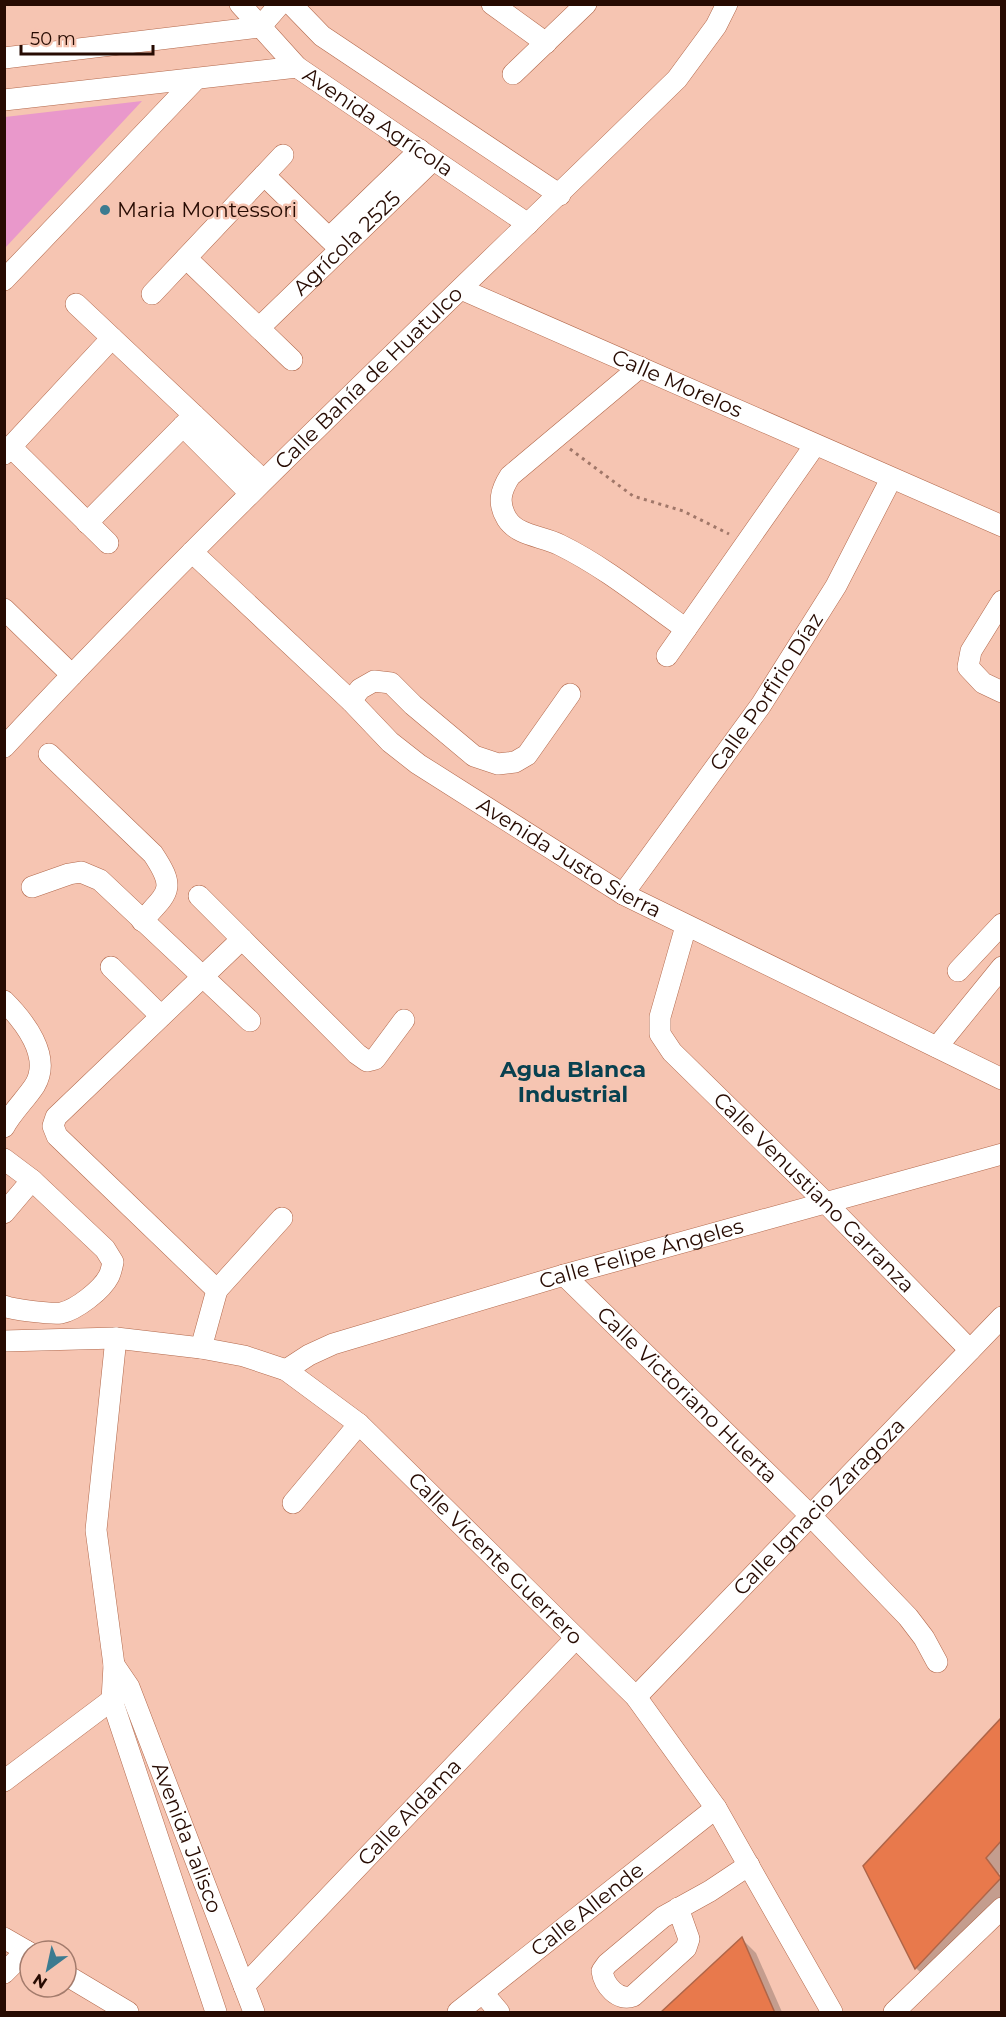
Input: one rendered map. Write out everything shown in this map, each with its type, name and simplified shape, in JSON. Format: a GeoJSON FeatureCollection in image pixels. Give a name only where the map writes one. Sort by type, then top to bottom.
{"type":"FeatureCollection","features":[{"type":"Feature","properties":{"kind":"street","name":"Avenida Agrícola"},"geometry":{"type":"LineString","coordinates":[[240,4],[297,67],[528,224]]}},
{"type":"Feature","properties":{"kind":"street"},"geometry":{"type":"LineString","coordinates":[[4,58],[260,27],[280,4]]}},
{"type":"Feature","properties":{"kind":"street","name":"Avenida Agrícola"},"geometry":{"type":"LineString","coordinates":[[291,4],[321,36],[560,195]]}},
{"type":"Feature","properties":{"kind":"street"},"geometry":{"type":"LineString","coordinates":[[492,4],[546,43]]}},
{"type":"Feature","properties":{"kind":"street"},"geometry":{"type":"LineString","coordinates":[[513,74],[586,4]]}},
{"type":"Feature","properties":{"kind":"street","name":"Calle Bahía de Huatulco"},"geometry":{"type":"LineString","coordinates":[[4,747],[257,486],[677,80],[716,26],[727,4]]}},
{"type":"Feature","properties":{"kind":"street"},"geometry":{"type":"LineString","coordinates":[[4,99],[297,67]]}},
{"type":"Feature","properties":{"kind":"street"},"geometry":{"type":"LineString","coordinates":[[4,280],[196,79]]}},
{"type":"Feature","properties":{"kind":"street"},"geometry":{"type":"LineString","coordinates":[[152,294],[283,155]]}},
{"type":"Feature","properties":{"kind":"street","name":"Agrícola 2525"},"geometry":{"type":"LineString","coordinates":[[260,328],[335,244],[426,155]]}},
{"type":"Feature","properties":{"kind":"street"},"geometry":{"type":"LineString","coordinates":[[264,175],[335,244]]}},
{"type":"Feature","properties":{"kind":"street"},"geometry":{"type":"LineString","coordinates":[[186,258],[292,360]]}},
{"type":"Feature","properties":{"kind":"street","name":"Calle Morelos"},"geometry":{"type":"LineString","coordinates":[[461,289],[1002,526]]}},
{"type":"Feature","properties":{"kind":"street"},"geometry":{"type":"LineString","coordinates":[[76,304],[112,338],[188,421],[257,486]]}},
{"type":"Feature","properties":{"kind":"street"},"geometry":{"type":"LineString","coordinates":[[108,543],[8,451],[112,338]]}},
{"type":"Feature","properties":{"kind":"street"},"geometry":{"type":"LineString","coordinates":[[640,367],[510,476],[502,490],[501,504],[506,518],[522,532],[557,544],[590,562],[686,629]]}},
{"type":"Feature","properties":{"kind":"street"},"geometry":{"type":"LineString","coordinates":[[87,523],[188,421]]}},
{"type":"Feature","properties":{"kind":"street"},"geometry":{"type":"LineString","coordinates":[[667,656],[815,445]]}},
{"type":"Feature","properties":{"kind":"street","name":"Calle Porfirio Díaz"},"geometry":{"type":"LineString","coordinates":[[623,894],[761,705],[836,586],[891,478]]}},
{"type":"Feature","properties":{"kind":"street","name":"Avenida Justo Sierra"},"geometry":{"type":"LineString","coordinates":[[192,552],[351,701],[390,742],[418,764],[623,894],[1002,1079]]}},
{"type":"Feature","properties":{"kind":"street"},"geometry":{"type":"LineString","coordinates":[[1002,601],[971,651],[968,667],[983,682],[1002,692]]}},
{"type":"Feature","properties":{"kind":"street"},"geometry":{"type":"LineString","coordinates":[[4,609],[72,675]]}},
{"type":"Feature","properties":{"kind":"street"},"geometry":{"type":"LineString","coordinates":[[351,701],[360,690],[374,681],[392,683],[414,705],[474,756],[498,764],[515,762],[528,755],[570,694]]}},
{"type":"Feature","properties":{"kind":"street"},"geometry":{"type":"LineString","coordinates":[[49,753],[153,854],[164,871],[168,882],[166,895],[142,921]]}},
{"type":"Feature","properties":{"kind":"street"},"geometry":{"type":"LineString","coordinates":[[32,887],[81,872],[100,880],[250,1021]]}},
{"type":"Feature","properties":{"kind":"street"},"geometry":{"type":"LineString","coordinates":[[199,896],[357,1054],[367,1061],[375,1059],[404,1020]]}},
{"type":"Feature","properties":{"kind":"street"},"geometry":{"type":"LineString","coordinates":[[958,971],[1002,924]]}},
{"type":"Feature","properties":{"kind":"street","name":"Calle Venustiano Carranza"},"geometry":{"type":"LineString","coordinates":[[686,926],[660,1017],[660,1034],[672,1052],[825,1202],[970,1350]]}},
{"type":"Feature","properties":{"kind":"street"},"geometry":{"type":"LineString","coordinates":[[217,1290],[57,1136],[53,1126],[56,1117],[242,939]]}},
{"type":"Feature","properties":{"kind":"street"},"geometry":{"type":"LineString","coordinates":[[111,967],[161,1016]]}},
{"type":"Feature","properties":{"kind":"street"},"geometry":{"type":"LineString","coordinates":[[937,1047],[1002,967]]}},
{"type":"Feature","properties":{"kind":"street"},"geometry":{"type":"LineString","coordinates":[[4,1001],[15,1012],[36,1044],[41,1067],[36,1083],[4,1127]]}},
{"type":"Feature","properties":{"kind":"street","name":"Calle Felipe Ángeles"},"geometry":{"type":"LineString","coordinates":[[286,1370],[309,1355],[333,1344],[564,1275],[1002,1154]]}},
{"type":"Feature","properties":{"kind":"street"},"geometry":{"type":"LineString","coordinates":[[4,1306],[12,1309],[61,1313],[73,1308],[101,1288],[110,1275],[113,1262],[105,1249],[32,1180],[5,1159]]}},
{"type":"Feature","properties":{"kind":"street"},"geometry":{"type":"LineString","coordinates":[[4,1213],[32,1180]]}},
{"type":"Feature","properties":{"kind":"street"},"geometry":{"type":"LineString","coordinates":[[201,1348],[217,1290],[282,1218]]}},
{"type":"Feature","properties":{"kind":"street","name":"Calle Victoriano Huerta"},"geometry":{"type":"LineString","coordinates":[[564,1275],[811,1516],[908,1617],[924,1638],[937,1662]]}},
{"type":"Feature","properties":{"kind":"street","name":"Calle Ignacio Zaragoza"},"geometry":{"type":"LineString","coordinates":[[636,1697],[1002,1317]]}},
{"type":"Feature","properties":{"kind":"street","name":"Calle Vicente Guerrero"},"geometry":{"type":"LineString","coordinates":[[4,1341],[116,1338],[201,1348],[244,1356],[286,1370],[359,1424],[636,1697],[716,1808],[832,2013]]}},
{"type":"Feature","properties":{"kind":"street","name":"Avenida Jalisco"},"geometry":{"type":"LineString","coordinates":[[116,1338],[96,1530],[114,1665],[183,1914],[216,2013]]}},
{"type":"Feature","properties":{"kind":"street"},"geometry":{"type":"LineString","coordinates":[[292,1503],[359,1424]]}},
{"type":"Feature","properties":{"kind":"street","name":"Calle Aldama"},"geometry":{"type":"LineString","coordinates":[[244,1986],[576,1638]]}},
{"type":"Feature","properties":{"kind":"street"},"geometry":{"type":"LineString","coordinates":[[4,1781],[121,1693]]}},
{"type":"Feature","properties":{"kind":"street","name":"Avenida Jalisco"},"geometry":{"type":"LineString","coordinates":[[121,1693],[211,1901],[254,2013]]}},
{"type":"Feature","properties":{"kind":"street","name":"Calle Allende"},"geometry":{"type":"LineString","coordinates":[[458,2013],[716,1808]]}},
{"type":"Feature","properties":{"kind":"street"},"geometry":{"type":"LineString","coordinates":[[678,1908],[710,1891],[749,1865]]}},
{"type":"Feature","properties":{"kind":"street"},"geometry":{"type":"LineString","coordinates":[[183,1914],[211,1901]]}},
{"type":"Feature","properties":{"kind":"street"},"geometry":{"type":"LineString","coordinates":[[894,2013],[1002,1908]]}},
{"type":"Feature","properties":{"kind":"street"},"geometry":{"type":"LineString","coordinates":[[4,1938],[18,1946]]}},
{"type":"Feature","properties":{"kind":"street"},"geometry":{"type":"LineString","coordinates":[[4,1973],[18,1961]]}},
{"type":"Feature","properties":{"kind":"street"},"geometry":{"type":"LineString","coordinates":[[78,1982],[128,2013]]}},
{"type":"Feature","properties":{"kind":"street"},"geometry":{"type":"LineString","coordinates":[[483,1993],[499,2013]]}},
{"type":"Feature","properties":{"kind":"path"},"geometry":{"type":"LineString","coordinates":[[556,437],[633,496],[683,511],[747,543]]}},
{"type":"Feature","properties":{"kind":"shaded area"},"geometry":{"type":"Polygon","coordinates":[[[142,101],[5,248],[5,117],[142,101]]]}},
{"type":"Feature","properties":{"kind":"building"},"geometry":{"type":"Polygon","coordinates":[[[1002,1717],[1002,1840],[986,1858],[1001,1878],[915,1969],[863,1866],[1002,1717]]]}},
{"type":"Feature","properties":{"kind":"building"},"geometry":{"type":"Polygon","coordinates":[[[742,1937],[775,2013],[660,2013],[742,1937]]]}},
{"type":"Feature","properties":{"kind":"place","name":"Maria Montessori"},"geometry":{"type":"Point","coordinates":[105,210]}},
{"type":"Feature","properties":{"kind":"district","name":"Agua Blanca Industrial"},"geometry":{"type":"Point","coordinates":[573,1082]}}]}
